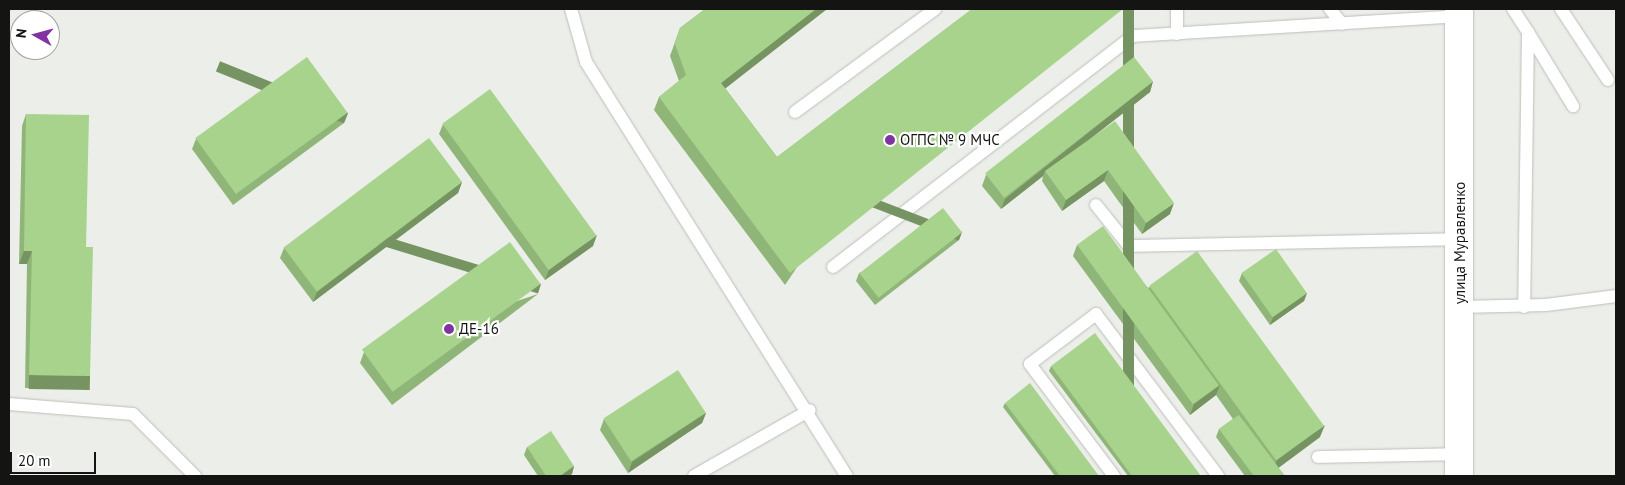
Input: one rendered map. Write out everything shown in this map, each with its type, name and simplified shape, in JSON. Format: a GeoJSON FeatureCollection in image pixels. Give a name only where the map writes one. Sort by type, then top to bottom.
{"type":"FeatureCollection","features":[{"type":"Feature","properties":{"kind":"main road","name":"улица Муравленко"},"geometry":{"type":"LineString","coordinates":[[1459,12],[1459,465]]}},
{"type":"Feature","properties":{"kind":"lane"},"geometry":{"type":"LineString","coordinates":[[571,9],[586,62],[810,410],[847,476]]}},
{"type":"Feature","properties":{"kind":"lane"},"geometry":{"type":"LineString","coordinates":[[795,112],[935,9]]}},
{"type":"Feature","properties":{"kind":"lane"},"geometry":{"type":"LineString","coordinates":[[1177,9],[1177,34]]}},
{"type":"Feature","properties":{"kind":"lane"},"geometry":{"type":"LineString","coordinates":[[1330,9],[1342,24]]}},
{"type":"Feature","properties":{"kind":"lane"},"geometry":{"type":"LineString","coordinates":[[1513,9],[1573,106]]}},
{"type":"Feature","properties":{"kind":"lane"},"geometry":{"type":"LineString","coordinates":[[1561,9],[1608,80]]}},
{"type":"Feature","properties":{"kind":"lane"},"geometry":{"type":"LineString","coordinates":[[834,267],[1133,36],[1342,24],[1459,12]]}},
{"type":"Feature","properties":{"kind":"lane"},"geometry":{"type":"LineString","coordinates":[[1524,307],[1528,32]]}},
{"type":"Feature","properties":{"kind":"lane"},"geometry":{"type":"LineString","coordinates":[[1096,205],[1129,246],[1460,239]]}},
{"type":"Feature","properties":{"kind":"lane"},"geometry":{"type":"LineString","coordinates":[[1460,307],[1524,307],[1616,296]]}},
{"type":"Feature","properties":{"kind":"lane"},"geometry":{"type":"LineString","coordinates":[[1114,476],[1030,364],[1096,314],[1218,476]]}},
{"type":"Feature","properties":{"kind":"lane"},"geometry":{"type":"LineString","coordinates":[[9,404],[133,414],[194,476]]}},
{"type":"Feature","properties":{"kind":"lane"},"geometry":{"type":"LineString","coordinates":[[694,476],[810,410]]}},
{"type":"Feature","properties":{"kind":"lane"},"geometry":{"type":"LineString","coordinates":[[1318,457],[1459,465]]}},
{"type":"Feature","properties":{"kind":"building","name":"ОГПС № 9 МЧС"},"geometry":{"type":"Polygon","coordinates":[[[705,9],[816,9],[721,83],[777,157],[972,9],[1123,9],[790,273],[659,97],[686,75],[675,44],[680,28],[705,9]]]}},
{"type":"Feature","properties":{"kind":"building"},"geometry":{"type":"Polygon","coordinates":[[[307,57],[348,113],[236,194],[195,138],[307,57]]]}},
{"type":"Feature","properties":{"kind":"building"},"geometry":{"type":"Polygon","coordinates":[[[1134,57],[1153,81],[1004,198],[985,173],[1134,57]]]}},
{"type":"Feature","properties":{"kind":"building"},"geometry":{"type":"Polygon","coordinates":[[[490,89],[596,235],[549,270],[442,124],[490,89]]]}},
{"type":"Feature","properties":{"kind":"building"},"geometry":{"type":"Polygon","coordinates":[[[26,114],[89,115],[86,247],[93,247],[90,376],[29,375],[32,251],[24,251],[26,114]]]}},
{"type":"Feature","properties":{"kind":"building"},"geometry":{"type":"Polygon","coordinates":[[[1115,121],[1174,203],[1146,223],[1108,170],[1066,200],[1045,171],[1115,121]]]}},
{"type":"Feature","properties":{"kind":"building"},"geometry":{"type":"Polygon","coordinates":[[[429,138],[462,182],[317,291],[284,248],[429,138]]]}},
{"type":"Feature","properties":{"kind":"building"},"geometry":{"type":"Polygon","coordinates":[[[943,208],[962,232],[879,298],[859,273],[943,208]]]}},
{"type":"Feature","properties":{"kind":"building"},"geometry":{"type":"Polygon","coordinates":[[[1103,226],[1219,385],[1193,404],[1077,245],[1103,226]]]}},
{"type":"Feature","properties":{"kind":"building","name":"ДЕ-16"},"geometry":{"type":"Polygon","coordinates":[[[510,242],[541,284],[393,392],[362,350],[510,242]]]}},
{"type":"Feature","properties":{"kind":"building"},"geometry":{"type":"Polygon","coordinates":[[[1276,249],[1307,293],[1273,317],[1242,273],[1276,249]]]}},
{"type":"Feature","properties":{"kind":"building"},"geometry":{"type":"Polygon","coordinates":[[[1197,251],[1324,426],[1276,460],[1149,286],[1197,251]]]}},
{"type":"Feature","properties":{"kind":"building"},"geometry":{"type":"Polygon","coordinates":[[[1095,333],[1201,476],[1132,476],[1051,366],[1095,333]]]}},
{"type":"Feature","properties":{"kind":"building"},"geometry":{"type":"Polygon","coordinates":[[[678,370],[706,413],[631,461],[603,418],[678,370]]]}},
{"type":"Feature","properties":{"kind":"building"},"geometry":{"type":"Polygon","coordinates":[[[1030,383],[1099,476],[1060,476],[1005,403],[1030,383]]]}},
{"type":"Feature","properties":{"kind":"building"},"geometry":{"type":"Polygon","coordinates":[[[1239,415],[1285,476],[1254,476],[1219,429],[1239,415]]]}},
{"type":"Feature","properties":{"kind":"building"},"geometry":{"type":"Polygon","coordinates":[[[551,431],[574,466],[560,476],[546,476],[527,447],[551,431]]]}},
{"type":"Feature","properties":{"kind":"place","name":"ОГПС № 9 МЧС"},"geometry":{"type":"Point","coordinates":[890,140]}},
{"type":"Feature","properties":{"kind":"place","name":"ДЕ-16"},"geometry":{"type":"Point","coordinates":[449,329]}}]}
